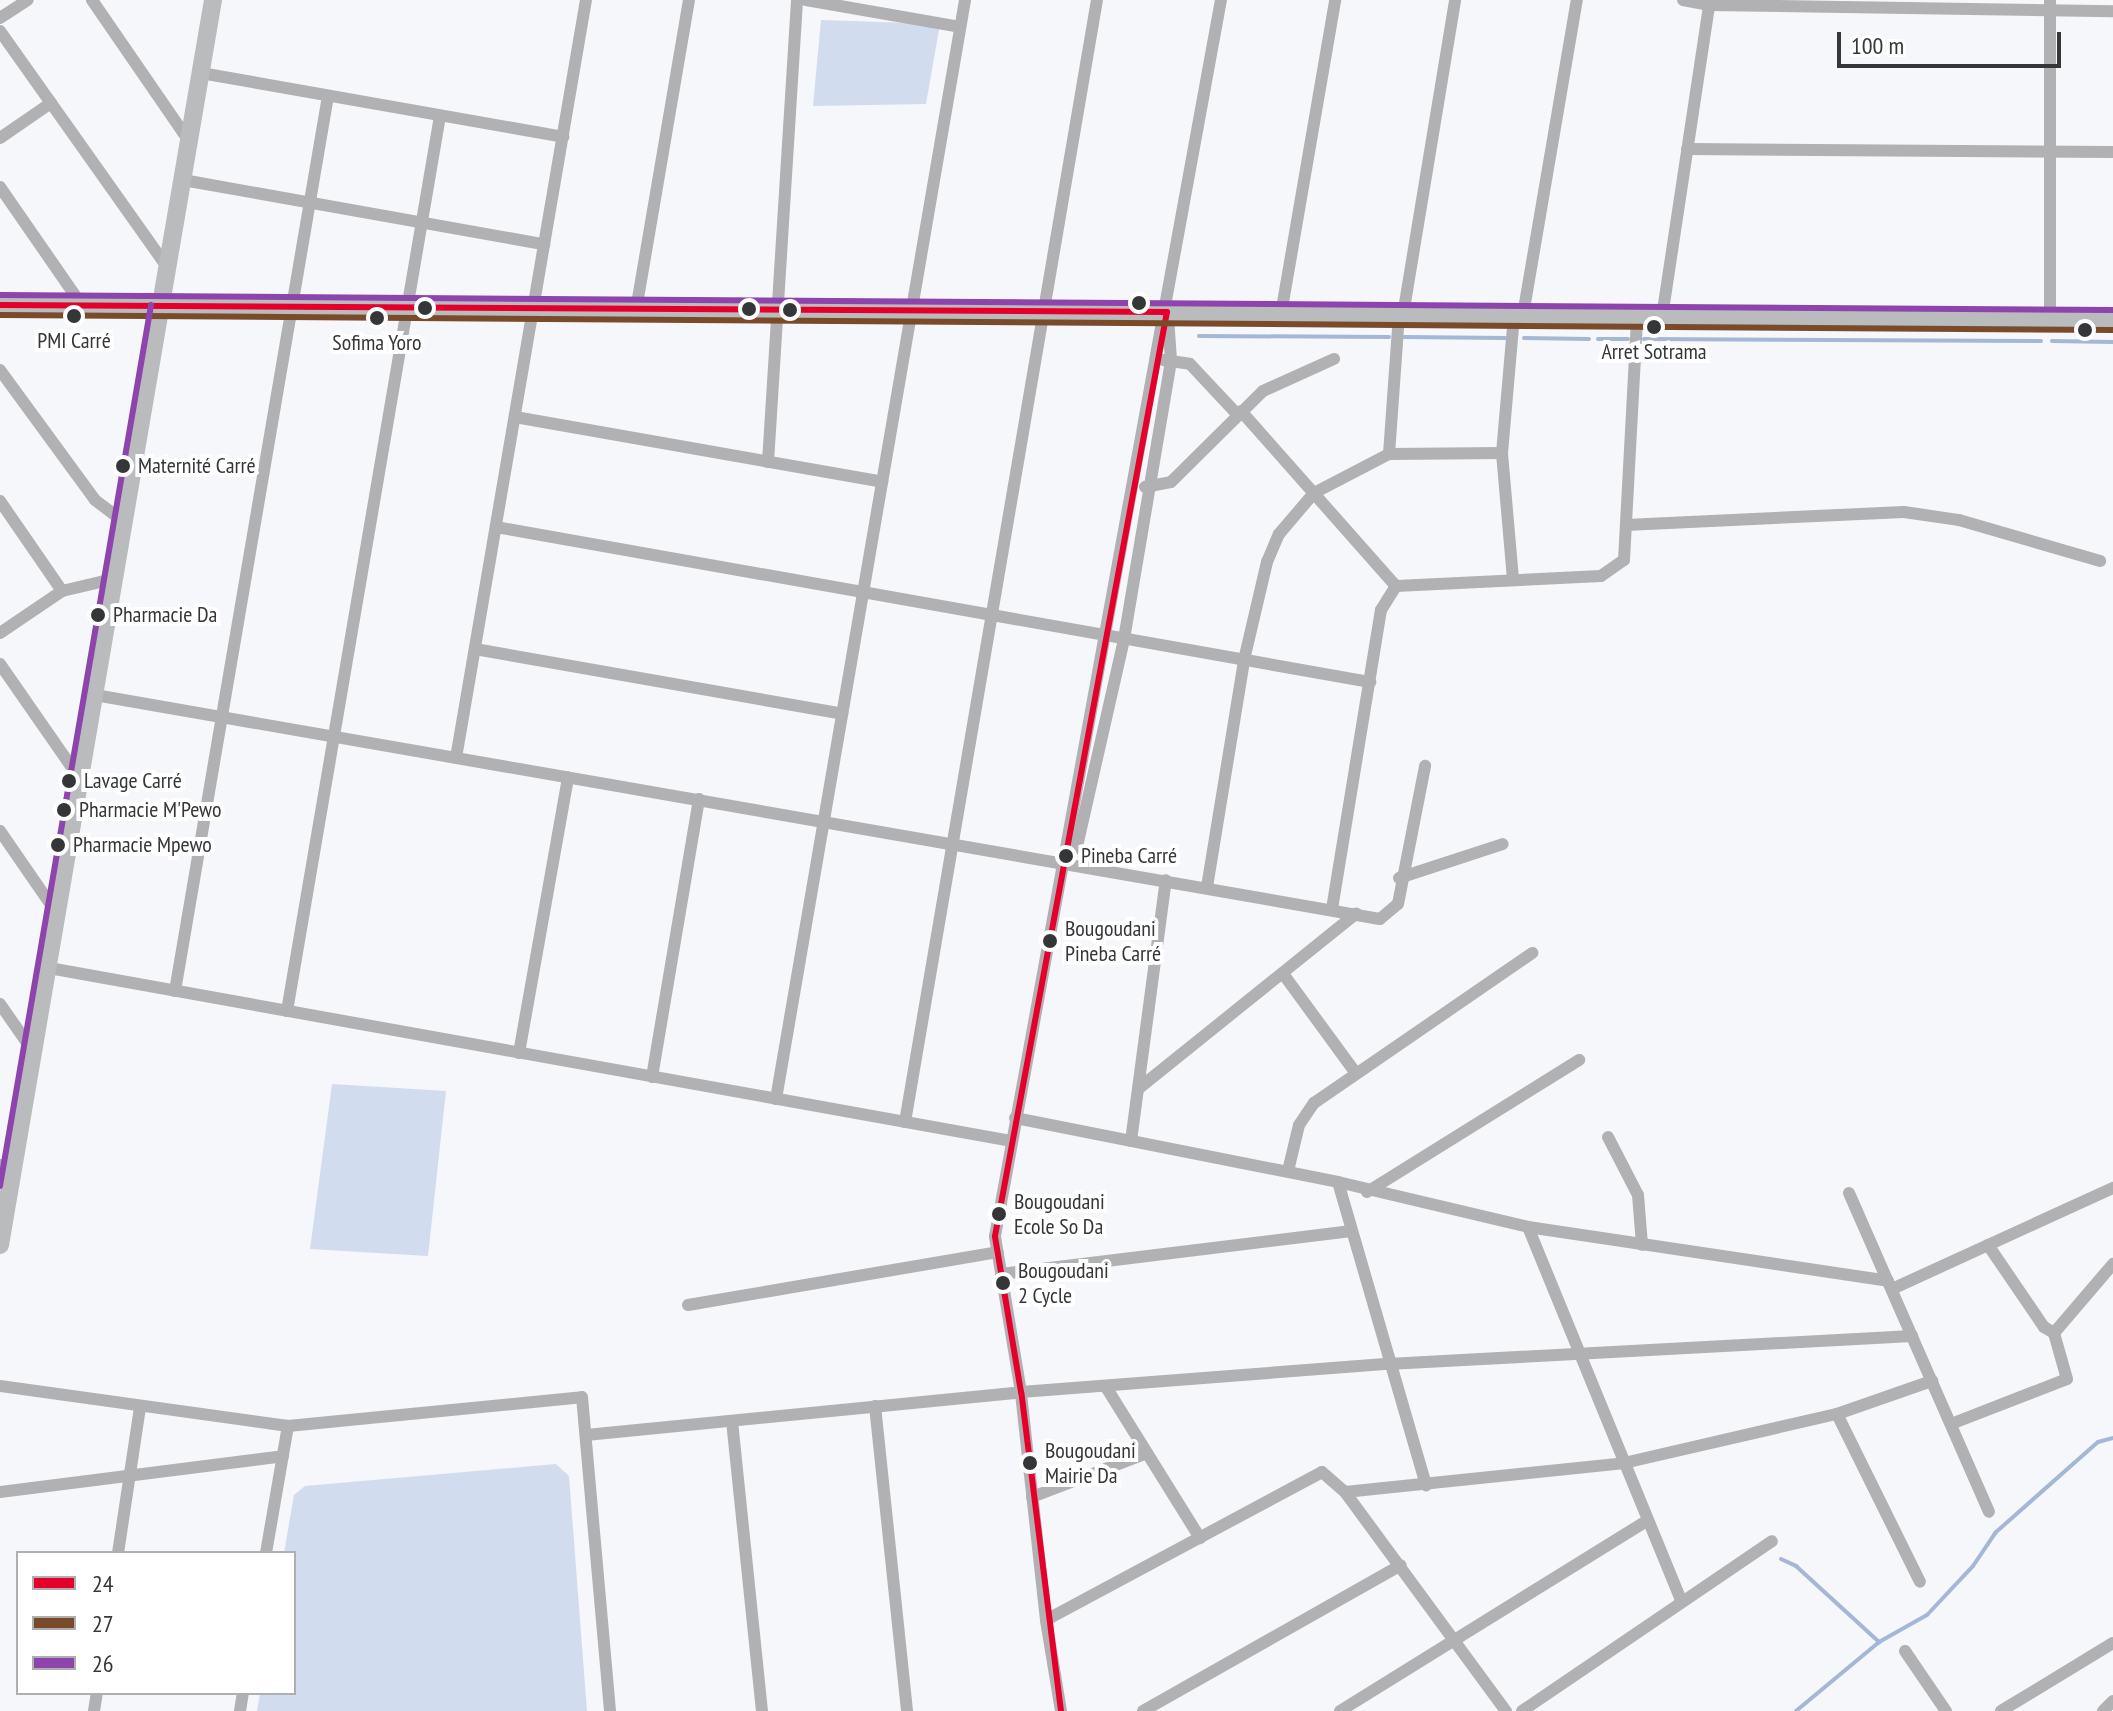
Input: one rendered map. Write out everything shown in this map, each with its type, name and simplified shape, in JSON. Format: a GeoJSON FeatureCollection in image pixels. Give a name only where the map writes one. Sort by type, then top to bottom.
{"type":"FeatureCollection","features":[{"type":"Feature","properties":{"kind":"street"},"geometry":{"type":"LineString","coordinates":[[0,18],[28,0]]}},
{"type":"Feature","properties":{"kind":"street"},"geometry":{"type":"LineString","coordinates":[[92,0],[189,141]]}},
{"type":"Feature","properties":{"kind":"street"},"geometry":{"type":"LineString","coordinates":[[456,758],[586,0]]}},
{"type":"Feature","properties":{"kind":"street"},"geometry":{"type":"LineString","coordinates":[[636,310],[689,0]]}},
{"type":"Feature","properties":{"kind":"street"},"geometry":{"type":"LineString","coordinates":[[768,462],[797,0]]}},
{"type":"Feature","properties":{"kind":"street"},"geometry":{"type":"LineString","coordinates":[[806,0],[960,27]]}},
{"type":"Feature","properties":{"kind":"street"},"geometry":{"type":"LineString","coordinates":[[776,1099],[965,0]]}},
{"type":"Feature","properties":{"kind":"street"},"geometry":{"type":"LineString","coordinates":[[905,1122],[1097,0]]}},
{"type":"Feature","properties":{"kind":"street"},"geometry":{"type":"LineString","coordinates":[[1061,1711],[1046,1620],[1021,1392],[995,1236],[1167,312],[1221,0]]}},
{"type":"Feature","properties":{"kind":"street"},"geometry":{"type":"LineString","coordinates":[[1281,314],[1335,0]]}},
{"type":"Feature","properties":{"kind":"street"},"geometry":{"type":"LineString","coordinates":[[1389,454],[1401,315],[1455,0]]}},
{"type":"Feature","properties":{"kind":"street"},"geometry":{"type":"LineString","coordinates":[[1513,579],[1502,453],[1519,316],[1577,0]]}},
{"type":"Feature","properties":{"kind":"street"},"geometry":{"type":"LineString","coordinates":[[1683,0],[2050,5],[2113,11]]}},
{"type":"Feature","properties":{"kind":"street"},"geometry":{"type":"LineString","coordinates":[[0,1245],[82,782],[113,579],[212,1]]}},
{"type":"Feature","properties":{"kind":"street"},"geometry":{"type":"LineString","coordinates":[[1662,317],[1710,2]]}},
{"type":"Feature","properties":{"kind":"street"},"geometry":{"type":"LineString","coordinates":[[2050,5],[2050,319]]}},
{"type":"Feature","properties":{"kind":"street"},"geometry":{"type":"LineString","coordinates":[[0,31],[168,268]]}},
{"type":"Feature","properties":{"kind":"street"},"geometry":{"type":"LineString","coordinates":[[201,73],[563,137]]}},
{"type":"Feature","properties":{"kind":"street"},"geometry":{"type":"LineString","coordinates":[[175,991],[328,96]]}},
{"type":"Feature","properties":{"kind":"street"},"geometry":{"type":"LineString","coordinates":[[0,138],[51,103]]}},
{"type":"Feature","properties":{"kind":"street"},"geometry":{"type":"LineString","coordinates":[[287,1011],[440,116]]}},
{"type":"Feature","properties":{"kind":"street"},"geometry":{"type":"LineString","coordinates":[[1687,149],[2113,152]]}},
{"type":"Feature","properties":{"kind":"street"},"geometry":{"type":"LineString","coordinates":[[183,180],[544,244]]}},
{"type":"Feature","properties":{"kind":"street"},"geometry":{"type":"LineString","coordinates":[[0,187],[81,304]]}},
{"type":"Feature","properties":{"kind":"street"},"geometry":{"type":"LineString","coordinates":[[0,305],[2113,320]]}},
{"type":"Feature","properties":{"kind":"street"},"geometry":{"type":"LineString","coordinates":[[1066,861],[1078,842],[1124,639],[1171,360],[1167,312]]}},
{"type":"Feature","properties":{"kind":"street"},"geometry":{"type":"LineString","coordinates":[[1396,586],[1611,573],[1624,560],[1637,317]]}},
{"type":"Feature","properties":{"kind":"street"},"geometry":{"type":"LineString","coordinates":[[1134,489],[1171,482],[1239,412],[1287,377],[1334,359]]}},
{"type":"Feature","properties":{"kind":"street"},"geometry":{"type":"LineString","coordinates":[[1156,360],[1190,364],[1239,412],[1396,586]]}},
{"type":"Feature","properties":{"kind":"street"},"geometry":{"type":"LineString","coordinates":[[0,370],[95,500],[123,521]]}},
{"type":"Feature","properties":{"kind":"street"},"geometry":{"type":"LineString","coordinates":[[515,417],[882,482]]}},
{"type":"Feature","properties":{"kind":"street"},"geometry":{"type":"LineString","coordinates":[[1207,887],[1244,660],[1267,562],[1279,534],[1314,493],[1389,454],[1502,453]]}},
{"type":"Feature","properties":{"kind":"street"},"geometry":{"type":"LineString","coordinates":[[0,501],[62,591]]}},
{"type":"Feature","properties":{"kind":"street"},"geometry":{"type":"LineString","coordinates":[[1626,525],[1904,512],[1959,520],[2100,561]]}},
{"type":"Feature","properties":{"kind":"street"},"geometry":{"type":"LineString","coordinates":[[496,527],[1370,682]]}},
{"type":"Feature","properties":{"kind":"street"},"geometry":{"type":"LineString","coordinates":[[0,633],[62,591],[113,579]]}},
{"type":"Feature","properties":{"kind":"street"},"geometry":{"type":"LineString","coordinates":[[1332,909],[1381,610],[1396,586]]}},
{"type":"Feature","properties":{"kind":"street"},"geometry":{"type":"LineString","coordinates":[[475,649],[842,714]]}},
{"type":"Feature","properties":{"kind":"street"},"geometry":{"type":"LineString","coordinates":[[0,664],[82,782]]}},
{"type":"Feature","properties":{"kind":"street"},"geometry":{"type":"LineString","coordinates":[[95,695],[1066,861],[1380,919],[1391,915],[1398,904],[1399,878],[1425,766]]}},
{"type":"Feature","properties":{"kind":"street"},"geometry":{"type":"LineString","coordinates":[[519,1053],[568,777]]}},
{"type":"Feature","properties":{"kind":"street"},"geometry":{"type":"LineString","coordinates":[[652,1077],[699,799]]}},
{"type":"Feature","properties":{"kind":"street"},"geometry":{"type":"LineString","coordinates":[[0,831],[58,915]]}},
{"type":"Feature","properties":{"kind":"street"},"geometry":{"type":"LineString","coordinates":[[1399,878],[1503,844]]}},
{"type":"Feature","properties":{"kind":"street"},"geometry":{"type":"LineString","coordinates":[[1131,1141],[1166,880]]}},
{"type":"Feature","properties":{"kind":"street"},"geometry":{"type":"LineString","coordinates":[[1138,1089],[1284,975],[1356,914]]}},
{"type":"Feature","properties":{"kind":"street"},"geometry":{"type":"LineString","coordinates":[[1288,1171],[1299,1125],[1314,1103],[1532,953]]}},
{"type":"Feature","properties":{"kind":"street"},"geometry":{"type":"LineString","coordinates":[[49,968],[1011,1141]]}},
{"type":"Feature","properties":{"kind":"street"},"geometry":{"type":"LineString","coordinates":[[1284,975],[1355,1072]]}},
{"type":"Feature","properties":{"kind":"street"},"geometry":{"type":"LineString","coordinates":[[0,1004],[35,1054]]}},
{"type":"Feature","properties":{"kind":"street"},"geometry":{"type":"LineString","coordinates":[[1367,1192],[1579,1060]]}},
{"type":"Feature","properties":{"kind":"street"},"geometry":{"type":"LineString","coordinates":[[1015,1118],[1288,1171],[1367,1192],[1528,1227],[1890,1285],[1988,1245],[2113,1188]]}},
{"type":"Feature","properties":{"kind":"street"},"geometry":{"type":"LineString","coordinates":[[1608,1137],[1638,1195],[1642,1245]]}},
{"type":"Feature","properties":{"kind":"street"},"geometry":{"type":"LineString","coordinates":[[0,1165],[12,1183]]}},
{"type":"Feature","properties":{"kind":"street"},"geometry":{"type":"LineString","coordinates":[[1338,1182],[1349,1231],[1426,1485]]}},
{"type":"Feature","properties":{"kind":"street"},"geometry":{"type":"LineString","coordinates":[[1849,1193],[1989,1512]]}},
{"type":"Feature","properties":{"kind":"street"},"geometry":{"type":"LineString","coordinates":[[1528,1227],[1646,1521],[1682,1602]]}},
{"type":"Feature","properties":{"kind":"street"},"geometry":{"type":"LineString","coordinates":[[1001,1274],[1349,1231]]}},
{"type":"Feature","properties":{"kind":"street"},"geometry":{"type":"LineString","coordinates":[[1951,1424],[2067,1379],[2054,1333],[2044,1327],[1988,1245]]}},
{"type":"Feature","properties":{"kind":"street"},"geometry":{"type":"LineString","coordinates":[[688,1305],[998,1252]]}},
{"type":"Feature","properties":{"kind":"street"},"geometry":{"type":"LineString","coordinates":[[2054,1333],[2113,1264]]}},
{"type":"Feature","properties":{"kind":"street"},"geometry":{"type":"LineString","coordinates":[[586,1435],[1021,1392],[1388,1364],[1912,1336]]}},
{"type":"Feature","properties":{"kind":"street"},"geometry":{"type":"LineString","coordinates":[[1345,1492],[1624,1463],[1837,1414],[1932,1381]]}},
{"type":"Feature","properties":{"kind":"street"},"geometry":{"type":"LineString","coordinates":[[0,1386],[140,1408],[288,1426],[582,1397],[610,1711]]}},
{"type":"Feature","properties":{"kind":"street"},"geometry":{"type":"LineString","coordinates":[[1106,1387],[1200,1538]]}},
{"type":"Feature","properties":{"kind":"street"},"geometry":{"type":"LineString","coordinates":[[875,1406],[907,1711]]}},
{"type":"Feature","properties":{"kind":"street"},"geometry":{"type":"LineString","coordinates":[[118,1551],[140,1408]]}},
{"type":"Feature","properties":{"kind":"street"},"geometry":{"type":"LineString","coordinates":[[1837,1414],[1920,1582]]}},
{"type":"Feature","properties":{"kind":"street"},"geometry":{"type":"LineString","coordinates":[[732,1421],[762,1711]]}},
{"type":"Feature","properties":{"kind":"street"},"geometry":{"type":"LineString","coordinates":[[266,1551],[288,1426]]}},
{"type":"Feature","properties":{"kind":"street"},"geometry":{"type":"LineString","coordinates":[[1032,1497],[1147,1453]]}},
{"type":"Feature","properties":{"kind":"street"},"geometry":{"type":"LineString","coordinates":[[0,1492],[283,1456]]}},
{"type":"Feature","properties":{"kind":"street"},"geometry":{"type":"LineString","coordinates":[[1046,1620],[1322,1472],[1345,1492],[1457,1638],[1506,1711]]}},
{"type":"Feature","properties":{"kind":"street"},"geometry":{"type":"LineString","coordinates":[[1340,1711],[1646,1521]]}},
{"type":"Feature","properties":{"kind":"street"},"geometry":{"type":"LineString","coordinates":[[1522,1711],[1772,1541]]}},
{"type":"Feature","properties":{"kind":"street"},"geometry":{"type":"LineString","coordinates":[[1143,1711],[1401,1565]]}},
{"type":"Feature","properties":{"kind":"street"},"geometry":{"type":"LineString","coordinates":[[2001,1711],[2113,1643]]}},
{"type":"Feature","properties":{"kind":"street"},"geometry":{"type":"LineString","coordinates":[[1905,1651],[1946,1711]]}},
{"type":"Feature","properties":{"kind":"shaded area"},"geometry":{"type":"Polygon","coordinates":[[[821,20],[940,24],[926,104],[813,106],[821,20]]]}},
{"type":"Feature","properties":{"kind":"shaded area"},"geometry":{"type":"Polygon","coordinates":[[[332,1084],[446,1091],[428,1256],[310,1249],[332,1084]]]}},
{"type":"Feature","properties":{"kind":"shaded area"},"geometry":{"type":"Polygon","coordinates":[[[556,1464],[569,1476],[587,1711],[257,1711],[260,1695],[296,1695],[296,1551],[284,1551],[294,1495],[305,1486],[556,1464]]]}},
{"type":"Feature","properties":{"kind":"waterway"},"geometry":{"type":"LineString","coordinates":[[1199,336],[1389,337]]}},
{"type":"Feature","properties":{"kind":"waterway"},"geometry":{"type":"LineString","coordinates":[[1404,337],[1505,338]]}},
{"type":"Feature","properties":{"kind":"waterway"},"geometry":{"type":"LineString","coordinates":[[1524,338],[1589,339]]}},
{"type":"Feature","properties":{"kind":"waterway"},"geometry":{"type":"LineString","coordinates":[[1598,339],[1628,339]]}},
{"type":"Feature","properties":{"kind":"waterway"},"geometry":{"type":"LineString","coordinates":[[1644,339],[2041,341]]}},
{"type":"Feature","properties":{"kind":"waterway"},"geometry":{"type":"LineString","coordinates":[[2052,341],[2113,342]]}},
{"type":"Feature","properties":{"kind":"waterway"},"geometry":{"type":"LineString","coordinates":[[1796,1711],[1879,1642],[1927,1615],[1973,1566],[1995,1533],[2098,1442],[2113,1438]]}},
{"type":"Feature","properties":{"kind":"waterway"},"geometry":{"type":"LineString","coordinates":[[1781,1559],[1796,1566],[1879,1642]]}},
{"type":"Feature","properties":{"kind":"transit line","name":"26"},"geometry":{"type":"LineString","coordinates":[[0,295],[2113,310]]}},
{"type":"Feature","properties":{"kind":"transit line","name":"24"},"geometry":{"type":"LineString","coordinates":[[0,305],[1167,312]]}},
{"type":"Feature","properties":{"kind":"transit line","name":"26"},"geometry":{"type":"LineString","coordinates":[[0,1186],[151,305]]}},
{"type":"Feature","properties":{"kind":"transit line","name":"24"},"geometry":{"type":"LineString","coordinates":[[1061,1711],[1021,1392],[995,1236],[1167,312]]}},
{"type":"Feature","properties":{"kind":"transit line","name":"27"},"geometry":{"type":"LineString","coordinates":[[0,315],[2113,330]]}},
{"type":"Feature","properties":{"kind":"place","name":"PMI Carré"},"geometry":{"type":"Point","coordinates":[74,316]}},
{"type":"Feature","properties":{"kind":"place","name":"Sofima Yoro"},"geometry":{"type":"Point","coordinates":[377,318]}},
{"type":"Feature","properties":{"kind":"place","name":"Arret Sotrama"},"geometry":{"type":"Point","coordinates":[1654,327]}},
{"type":"Feature","properties":{"kind":"place","name":"Maternité Carré"},"geometry":{"type":"Point","coordinates":[123,466]}},
{"type":"Feature","properties":{"kind":"place","name":"Pharmacie Da"},"geometry":{"type":"Point","coordinates":[98,615]}},
{"type":"Feature","properties":{"kind":"place","name":"Lavage Carré"},"geometry":{"type":"Point","coordinates":[69,781]}},
{"type":"Feature","properties":{"kind":"place","name":"Pharmacie M'Pewo"},"geometry":{"type":"Point","coordinates":[64,810]}},
{"type":"Feature","properties":{"kind":"place","name":"Pharmacie Mpewo"},"geometry":{"type":"Point","coordinates":[58,845]}},
{"type":"Feature","properties":{"kind":"place","name":"Pineba Carré"},"geometry":{"type":"Point","coordinates":[1066,856]}},
{"type":"Feature","properties":{"kind":"place","name":"Bougoudani Pineba Carré"},"geometry":{"type":"Point","coordinates":[1050,941]}},
{"type":"Feature","properties":{"kind":"place","name":"Bougoudani Ecole So Da"},"geometry":{"type":"Point","coordinates":[999,1214]}},
{"type":"Feature","properties":{"kind":"place","name":"Bougoudani 2 Cycle"},"geometry":{"type":"Point","coordinates":[1003,1283]}},
{"type":"Feature","properties":{"kind":"place","name":"Bougoudani Mairie Da"},"geometry":{"type":"Point","coordinates":[1030,1463]}}]}
